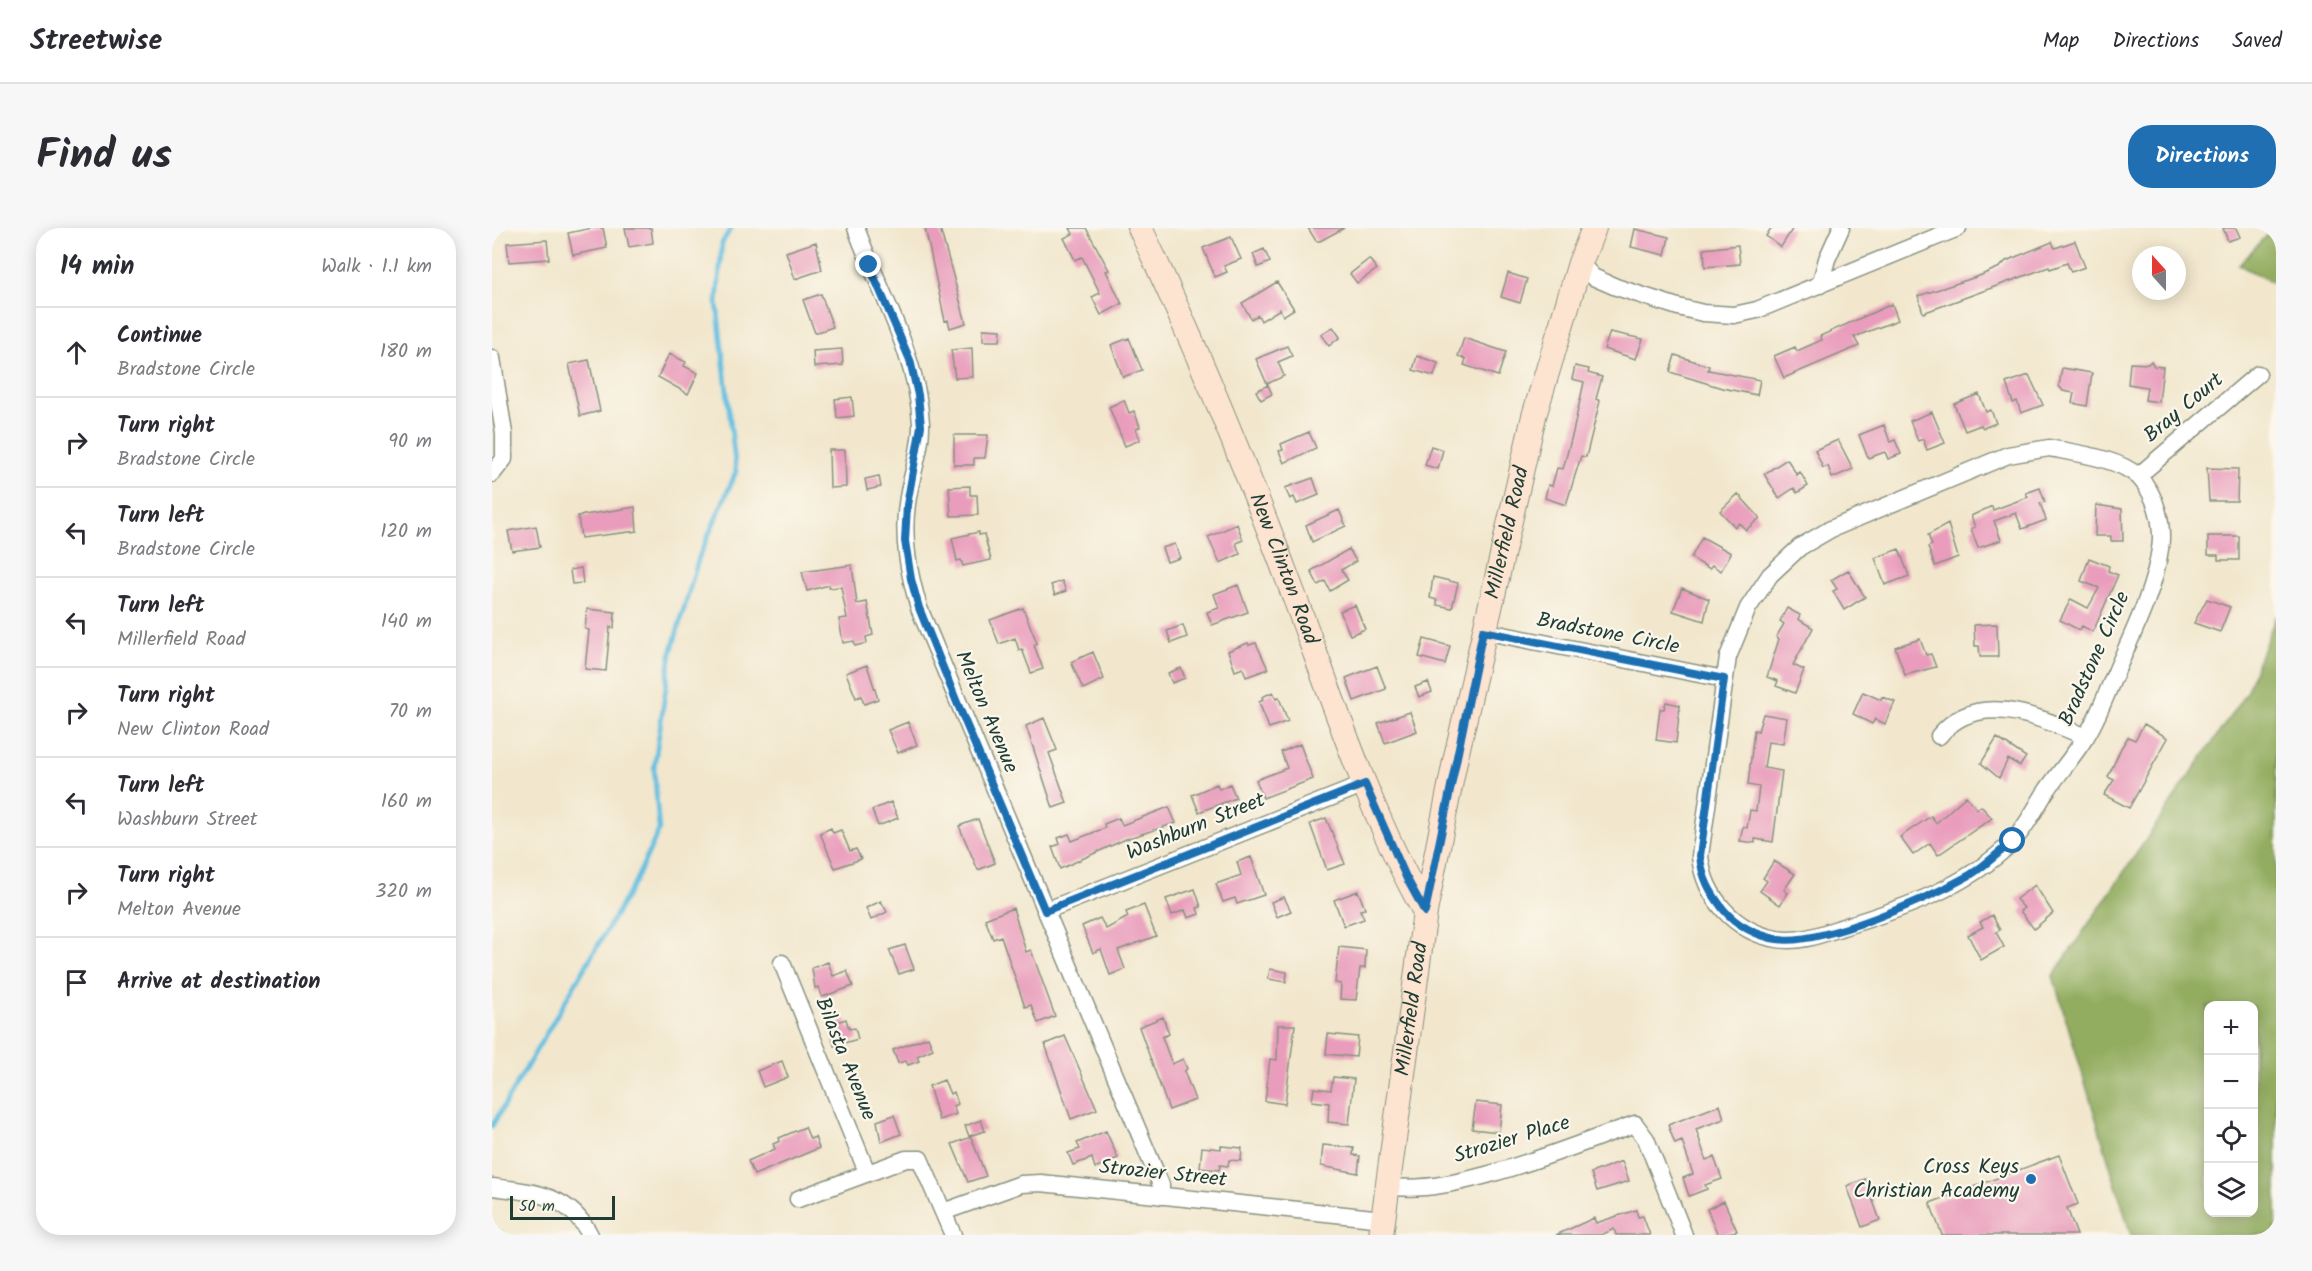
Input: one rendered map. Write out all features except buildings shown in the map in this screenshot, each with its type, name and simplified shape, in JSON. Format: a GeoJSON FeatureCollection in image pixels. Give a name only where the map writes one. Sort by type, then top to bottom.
{"type":"FeatureCollection","features":[{"type":"Feature","properties":{"kind":"main road","name":"New Clinton Road"},"geometry":{"type":"LineString","coordinates":[[1140,228],[1211,385],[1253,486],[1365,784],[1406,877],[1425,912]]}},
{"type":"Feature","properties":{"kind":"main road","name":"Millerfield Road"},"geometry":{"type":"LineString","coordinates":[[1382,1227],[1425,912],[1483,631],[1534,416],[1580,262],[1594,228]]}},
{"type":"Feature","properties":{"kind":"street","name":"Melton Avenue"},"geometry":{"type":"LineString","coordinates":[[856,228],[910,360],[918,395],[921,426],[907,505],[905,541],[911,579],[927,629],[1161,1185],[1161,1196]]}},
{"type":"Feature","properties":{"kind":"street"},"geometry":{"type":"LineString","coordinates":[[1820,285],[1827,259],[1841,228]]}},
{"type":"Feature","properties":{"kind":"street"},"geometry":{"type":"LineString","coordinates":[[1580,262],[1593,277],[1616,287],[1703,313],[1734,315],[1757,310],[1958,228]]}},
{"type":"Feature","properties":{"kind":"street"},"geometry":{"type":"LineString","coordinates":[[492,358],[504,433],[504,459],[492,474]]}},
{"type":"Feature","properties":{"kind":"street","name":"Bray Court"},"geometry":{"type":"LineString","coordinates":[[2138,476],[2258,374]]}},
{"type":"Feature","properties":{"kind":"street","name":"Bradstone Circle"},"geometry":{"type":"LineString","coordinates":[[2049,448],[2107,460],[2138,476],[2154,498],[2160,520],[2161,547],[2150,593],[2086,737],[2013,841],[1971,874],[1898,911],[1800,940],[1777,939],[1752,932],[1730,917],[1711,893],[1701,868],[1700,856],[1724,679],[1738,631],[1761,587],[1800,547],[1831,529],[2008,454],[2049,448]]}},
{"type":"Feature","properties":{"kind":"street","name":"Bradstone Circle"},"geometry":{"type":"LineString","coordinates":[[1483,631],[1724,679]]}},
{"type":"Feature","properties":{"kind":"street"},"geometry":{"type":"LineString","coordinates":[[1939,736],[1948,725],[1965,715],[1984,710],[2005,710],[2045,720],[2086,737]]}},
{"type":"Feature","properties":{"kind":"street","name":"Washburn Street"},"geometry":{"type":"LineString","coordinates":[[1045,911],[1365,784]]}},
{"type":"Feature","properties":{"kind":"street","name":"Bilasta Avenue"},"geometry":{"type":"LineString","coordinates":[[782,963],[867,1172]]}},
{"type":"Feature","properties":{"kind":"street","name":"Strozier Place"},"geometry":{"type":"LineString","coordinates":[[1389,1186],[1406,1189],[1432,1186],[1502,1170],[1635,1124],[1642,1133],[1684,1235]]}},
{"type":"Feature","properties":{"kind":"street"},"geometry":{"type":"LineString","coordinates":[[798,1199],[906,1159],[920,1159],[953,1235]]}},
{"type":"Feature","properties":{"kind":"street","name":"Strozier Street"},"geometry":{"type":"LineString","coordinates":[[943,1212],[1021,1184],[1062,1184],[1382,1227]]}},
{"type":"Feature","properties":{"kind":"street"},"geometry":{"type":"LineString","coordinates":[[492,1187],[555,1198],[573,1209],[589,1233]]}},
{"type":"Feature","properties":{"kind":"green space"},"geometry":{"type":"Polygon","coordinates":[[[2273,228],[2276,228],[2276,284],[2239,265],[2273,228]]]}},
{"type":"Feature","properties":{"kind":"green space"},"geometry":{"type":"Polygon","coordinates":[[[2276,616],[2276,1235],[2131,1235],[2053,976],[2246,693],[2276,616]]]}},
{"type":"Feature","properties":{"kind":"waterway"},"geometry":{"type":"LineString","coordinates":[[492,1126],[636,880],[659,830],[654,768],[671,653],[699,557],[736,472],[717,303],[722,243],[731,228]]}},
{"type":"Feature","properties":{"kind":"waterway"},"geometry":{"type":"LineString","coordinates":[[492,1228],[503,1235]]}},
{"type":"Feature","properties":{"kind":"place","name":"Cross Keys Christian Academy"},"geometry":{"type":"Point","coordinates":[2031,1179]}},
{"type":"Feature","properties":{"kind":"route"},"geometry":{"type":"LineString","coordinates":[[869,265],[910,360],[918,395],[921,426],[907,505],[905,541],[911,579],[919,608],[956,700],[1045,911],[1365,784],[1406,877],[1425,912],[1483,631],[1724,679],[1700,856],[1701,868],[1711,893],[1730,917],[1752,932],[1777,939],[1800,940],[1898,911],[1971,874],[2013,841]]}}]}
